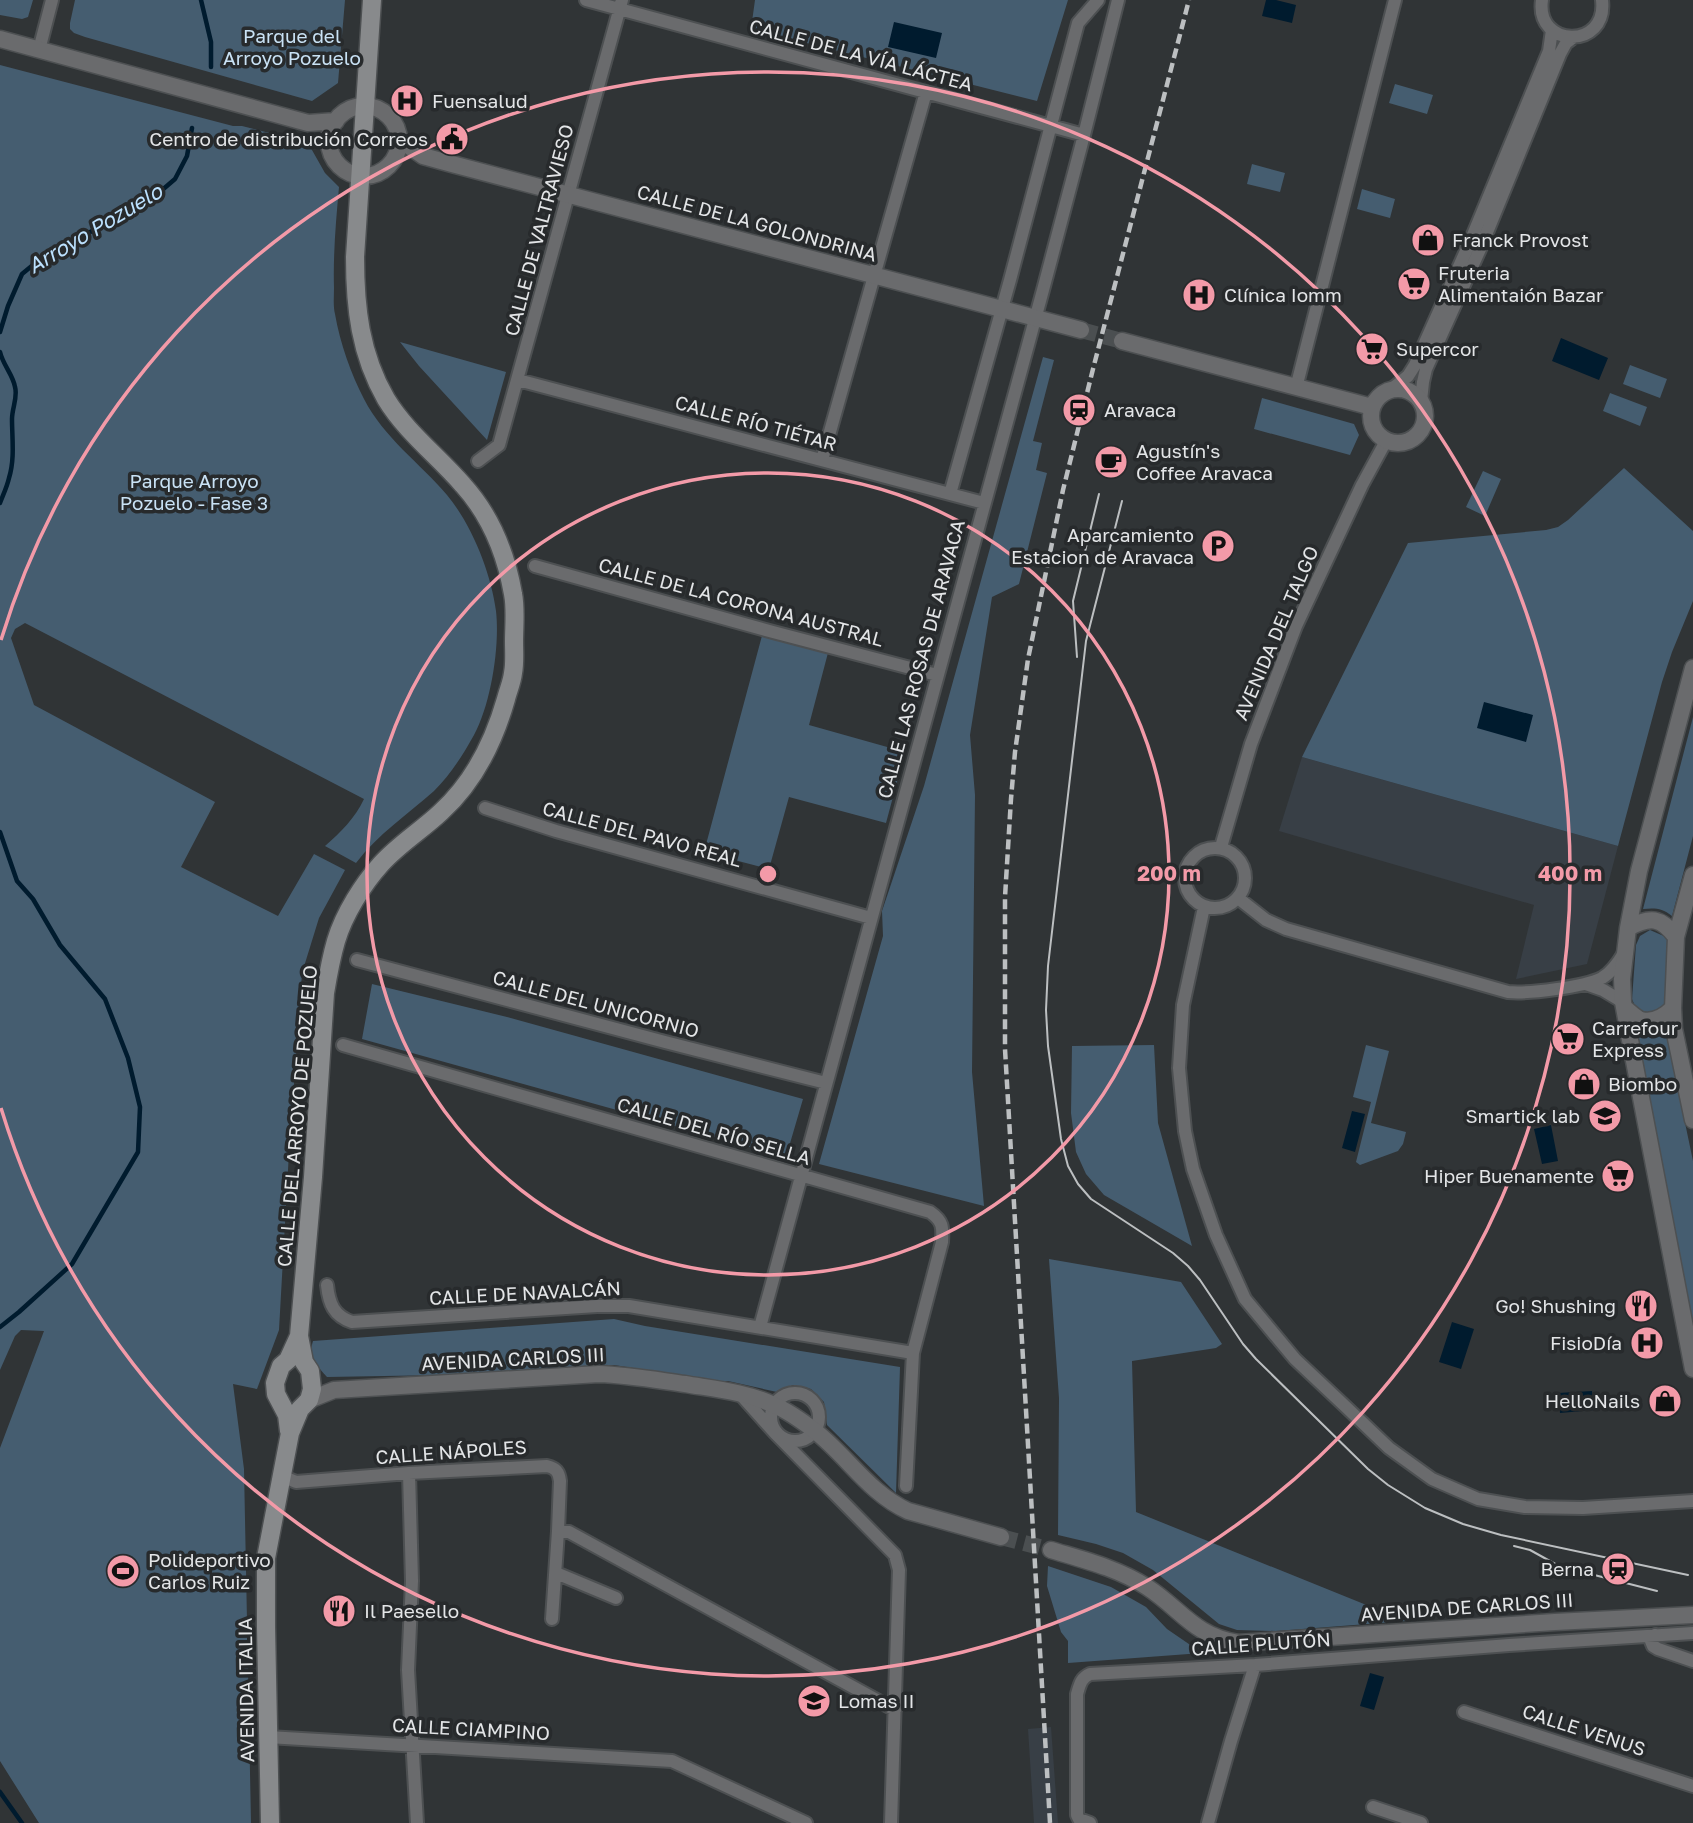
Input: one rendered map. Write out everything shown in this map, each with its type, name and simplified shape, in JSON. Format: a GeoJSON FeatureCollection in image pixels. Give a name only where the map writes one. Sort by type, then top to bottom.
{"type":"FeatureCollection","features":[{"type":"Feature","properties":{"kind":"main road","name":"CALLE DEL ARROYO DE POZUELO"},"geometry":{"type":"LineString","coordinates":[[301,1367],[299,1336],[326,993],[337,939],[352,906],[381,864],[441,812],[474,773],[498,726],[513,674],[514,596],[495,533],[484,511],[465,487],[397,415],[366,355],[360,331],[355,292],[355,257],[372,0]]}},
{"type":"Feature","properties":{"kind":"main road"},"geometry":{"type":"LineString","coordinates":[[281,1366],[301,1367],[312,1389],[298,1405],[276,1394],[275,1383],[281,1366]]}},
{"type":"Feature","properties":{"kind":"main road","name":"AVENIDA ITALIA"},"geometry":{"type":"LineString","coordinates":[[270,1823],[266,1558],[289,1479],[290,1433],[298,1405]]}},
{"type":"Feature","properties":{"kind":"street"},"geometry":{"type":"LineString","coordinates":[[39,50],[52,0]]}},
{"type":"Feature","properties":{"kind":"street","name":"CALLE DE LA VÍA LÁCTEA"},"geometry":{"type":"LineString","coordinates":[[586,0],[620,4],[1084,135]]}},
{"type":"Feature","properties":{"kind":"street","name":"CALLE LAS ROSAS DE ARAVACA"},"geometry":{"type":"LineString","coordinates":[[950,494],[1079,23],[1098,0]]}},
{"type":"Feature","properties":{"kind":"street","name":"CALLE LAS ROSAS DE ARAVACA"},"geometry":{"type":"LineString","coordinates":[[760,1327],[1035,319],[1118,0]]}},
{"type":"Feature","properties":{"kind":"street"},"geometry":{"type":"LineString","coordinates":[[1296,388],[1395,0]]}},
{"type":"Feature","properties":{"kind":"street"},"geometry":{"type":"LineString","coordinates":[[1542,0],[1542,16],[1546,24],[1566,37],[1590,32],[1596,26],[1602,10],[1602,0]]}},
{"type":"Feature","properties":{"kind":"street","name":"CALLE DE VALTRAVIESO"},"geometry":{"type":"LineString","coordinates":[[478,461],[499,445],[620,4]]}},
{"type":"Feature","properties":{"kind":"street"},"geometry":{"type":"LineString","coordinates":[[1392,389],[1401,388],[1416,395],[1425,410],[1423,429],[1409,442],[1399,444],[1386,441],[1377,433],[1370,418],[1371,407],[1378,397],[1408,376],[1415,365],[1546,60],[1552,30]]}},
{"type":"Feature","properties":{"kind":"street"},"geometry":{"type":"LineString","coordinates":[[1421,401],[1426,369],[1560,54],[1566,43],[1574,37]]}},
{"type":"Feature","properties":{"kind":"street"},"geometry":{"type":"LineString","coordinates":[[0,39],[308,123],[336,121]]}},
{"type":"Feature","properties":{"kind":"street"},"geometry":{"type":"LineString","coordinates":[[822,460],[926,92]]}},
{"type":"Feature","properties":{"kind":"street"},"geometry":{"type":"LineString","coordinates":[[360,176],[339,164],[334,158],[330,143],[336,121],[349,110],[365,106],[378,109],[390,117],[398,131],[399,139],[394,160]]}},
{"type":"Feature","properties":{"kind":"street"},"geometry":{"type":"LineString","coordinates":[[308,123],[330,143]]}},
{"type":"Feature","properties":{"kind":"street","name":"CALLE DE LA GOLONDRINA"},"geometry":{"type":"LineString","coordinates":[[399,139],[423,156],[1081,330]]}},
{"type":"Feature","properties":{"kind":"street","name":"CALLE DE LA GOLONDRINA"},"geometry":{"type":"LineString","coordinates":[[360,176],[379,173],[394,160],[423,156]]}},
{"type":"Feature","properties":{"kind":"street"},"geometry":{"type":"LineString","coordinates":[[1122,341],[1371,407]]}},
{"type":"Feature","properties":{"kind":"street","name":"CALLE RÍO TIÉTAR"},"geometry":{"type":"LineString","coordinates":[[518,380],[984,503]]}},
{"type":"Feature","properties":{"kind":"street","name":"AVENIDA DEL TALGO"},"geometry":{"type":"LineString","coordinates":[[1221,848],[1251,744],[1292,637],[1356,497],[1386,441]]}},
{"type":"Feature","properties":{"kind":"street","name":"CALLE DE LA CORONA AUSTRAL"},"geometry":{"type":"LineString","coordinates":[[535,566],[937,675]]}},
{"type":"Feature","properties":{"kind":"street"},"geometry":{"type":"LineString","coordinates":[[1693,668],[1639,871],[1622,978],[1630,1040],[1693,1369]]}},
{"type":"Feature","properties":{"kind":"street","name":"CALLE DEL PAVO REAL"},"geometry":{"type":"LineString","coordinates":[[485,808],[556,831],[871,918]]}},
{"type":"Feature","properties":{"kind":"street"},"geometry":{"type":"LineString","coordinates":[[1221,848],[1237,856],[1245,873],[1245,882],[1237,898],[1231,904],[1213,908],[1196,902],[1185,886],[1184,877],[1190,859],[1204,849],[1221,848]]}},
{"type":"Feature","properties":{"kind":"street"},"geometry":{"type":"LineString","coordinates":[[1693,875],[1676,937],[1673,1007],[1674,1029],[1693,1120]]}},
{"type":"Feature","properties":{"kind":"street"},"geometry":{"type":"LineString","coordinates":[[1237,898],[1266,920],[1286,929],[1508,992],[1521,993],[1586,984],[1613,970],[1624,953]]}},
{"type":"Feature","properties":{"kind":"street"},"geometry":{"type":"LineString","coordinates":[[1204,906],[1183,1005],[1179,1068],[1184,1119],[1193,1169],[1202,1198],[1245,1299],[1295,1359],[1388,1448],[1432,1479],[1478,1499],[1525,1507],[1583,1508],[1693,1501]]}},
{"type":"Feature","properties":{"kind":"street"},"geometry":{"type":"LineString","coordinates":[[1628,928],[1640,921],[1658,921],[1668,926],[1676,937]]}},
{"type":"Feature","properties":{"kind":"street","name":"CALLE DEL UNICORNIO"},"geometry":{"type":"LineString","coordinates":[[357,960],[826,1083]]}},
{"type":"Feature","properties":{"kind":"street"},"geometry":{"type":"LineString","coordinates":[[1586,984],[1603,990],[1625,1005],[1640,1020],[1658,1018],[1673,1007]]}},
{"type":"Feature","properties":{"kind":"street","name":"CALLE DEL RÍO SELLA"},"geometry":{"type":"LineString","coordinates":[[343,1045],[930,1212],[939,1219],[943,1230],[942,1242],[913,1353]]}},
{"type":"Feature","properties":{"kind":"street","name":"CALLE DE NAVALCÁN"},"geometry":{"type":"LineString","coordinates":[[327,1286],[335,1313],[352,1322],[611,1305],[913,1353]]}},
{"type":"Feature","properties":{"kind":"street"},"geometry":{"type":"LineString","coordinates":[[906,1486],[913,1353]]}},
{"type":"Feature","properties":{"kind":"street"},"geometry":{"type":"LineString","coordinates":[[301,1367],[322,1387],[334,1390]]}},
{"type":"Feature","properties":{"kind":"street","name":"AVENIDA CARLOS III"},"geometry":{"type":"LineString","coordinates":[[334,1390],[599,1374],[631,1376],[723,1390],[775,1405],[815,1431],[876,1492],[896,1505],[908,1511],[1001,1537]]}},
{"type":"Feature","properties":{"kind":"street"},"geometry":{"type":"LineString","coordinates":[[298,1405],[334,1390]]}},
{"type":"Feature","properties":{"kind":"street"},"geometry":{"type":"LineString","coordinates":[[797,1393],[813,1399],[820,1417],[815,1431],[804,1440],[795,1441],[775,1433],[771,1427],[770,1415],[781,1397],[797,1393]]}},
{"type":"Feature","properties":{"kind":"street"},"geometry":{"type":"LineString","coordinates":[[741,1395],[895,1555],[899,1570],[891,1823]]}},
{"type":"Feature","properties":{"kind":"street","name":"CALLE NÁPOLES"},"geometry":{"type":"LineString","coordinates":[[289,1479],[547,1465],[554,1467],[560,1481],[552,1619]]}},
{"type":"Feature","properties":{"kind":"street"},"geometry":{"type":"LineString","coordinates":[[409,1473],[412,1581],[408,1670],[417,1823]]}},
{"type":"Feature","properties":{"kind":"street"},"geometry":{"type":"LineString","coordinates":[[558,1531],[569,1532],[895,1710]]}},
{"type":"Feature","properties":{"kind":"street","name":"AVENIDA DE CARLOS III"},"geometry":{"type":"LineString","coordinates":[[1051,1550],[1103,1566],[1137,1581],[1206,1634],[1227,1641],[1251,1643],[1690,1614]]}},
{"type":"Feature","properties":{"kind":"street"},"geometry":{"type":"LineString","coordinates":[[556,1573],[616,1598]]}},
{"type":"Feature","properties":{"kind":"street","name":"CALLE PLUTÓN"},"geometry":{"type":"LineString","coordinates":[[1090,1823],[1079,1819],[1077,1815],[1077,1694],[1080,1683],[1090,1674],[1255,1665],[1693,1633]]}},
{"type":"Feature","properties":{"kind":"street"},"geometry":{"type":"LineString","coordinates":[[1655,1635],[1651,1641],[1653,1646],[1693,1661]]}},
{"type":"Feature","properties":{"kind":"street"},"geometry":{"type":"LineString","coordinates":[[1208,1823],[1255,1665]]}},
{"type":"Feature","properties":{"kind":"street","name":"CALLE VENUS"},"geometry":{"type":"LineString","coordinates":[[1464,1712],[1693,1786]]}},
{"type":"Feature","properties":{"kind":"street","name":"CALLE CIAMPINO"},"geometry":{"type":"LineString","coordinates":[[268,1737],[672,1761],[806,1823]]}},
{"type":"Feature","properties":{"kind":"street"},"geometry":{"type":"LineString","coordinates":[[1373,1807],[1421,1823]]}},
{"type":"Feature","properties":{"kind":"shaded area"},"geometry":{"type":"Polygon","coordinates":[[[1266,0],[1296,5],[1292,23],[1262,16],[1266,0]]]}},
{"type":"Feature","properties":{"kind":"shaded area"},"geometry":{"type":"Polygon","coordinates":[[[894,22],[942,33],[936,58],[888,47],[894,22]]]}},
{"type":"Feature","properties":{"kind":"shaded area"},"geometry":{"type":"Polygon","coordinates":[[[1561,338],[1608,358],[1599,380],[1552,361],[1561,338]]]}},
{"type":"Feature","properties":{"kind":"shaded area"},"geometry":{"type":"Polygon","coordinates":[[[1484,702],[1533,715],[1526,742],[1477,728],[1484,702]]]}},
{"type":"Feature","properties":{"kind":"shaded area"},"geometry":{"type":"Polygon","coordinates":[[[1302,757],[1618,846],[1587,964],[1516,979],[1534,905],[1279,831],[1302,757]]]}},
{"type":"Feature","properties":{"kind":"shaded area"},"geometry":{"type":"Polygon","coordinates":[[[1352,1111],[1365,1114],[1355,1152],[1342,1148],[1352,1111]]]}},
{"type":"Feature","properties":{"kind":"shaded area"},"geometry":{"type":"Polygon","coordinates":[[[1551,1125],[1558,1161],[1542,1164],[1534,1129],[1551,1125]]]}},
{"type":"Feature","properties":{"kind":"shaded area"},"geometry":{"type":"Polygon","coordinates":[[[1452,1322],[1474,1329],[1461,1369],[1439,1362],[1452,1322]]]}},
{"type":"Feature","properties":{"kind":"shaded area"},"geometry":{"type":"Polygon","coordinates":[[[1592,1391],[1594,1410],[1560,1413],[1558,1393],[1592,1391]]]}},
{"type":"Feature","properties":{"kind":"shaded area"},"geometry":{"type":"Polygon","coordinates":[[[1370,1673],[1384,1677],[1374,1710],[1360,1706],[1370,1673]]]}},
{"type":"Feature","properties":{"kind":"shaded area"},"geometry":{"type":"Polygon","coordinates":[[[1051,1727],[1058,1823],[1034,1823],[1028,1729],[1051,1727]]]}},
{"type":"Feature","properties":{"kind":"green space"},"geometry":{"type":"Polygon","coordinates":[[[0,0],[33,0],[28,17],[22,19],[0,15],[0,0]]]}},
{"type":"Feature","properties":{"kind":"green space","name":"Parque del Arroyo Pozuelo"},"geometry":{"type":"Polygon","coordinates":[[[75,0],[345,0],[338,83],[312,101],[85,37],[70,29],[75,0]]]}},
{"type":"Feature","properties":{"kind":"green space"},"geometry":{"type":"Polygon","coordinates":[[[755,0],[1068,0],[1037,101],[751,29],[755,0]]]}},
{"type":"Feature","properties":{"kind":"green space","name":"Parque Arroyo Pozuelo - Fase 3"},"geometry":{"type":"Polygon","coordinates":[[[0,65],[308,143],[325,173],[339,187],[334,250],[334,308],[350,369],[372,413],[392,438],[437,483],[464,520],[485,566],[496,611],[497,641],[493,674],[485,707],[474,735],[440,785],[383,834],[356,863],[325,846],[347,824],[364,799],[25,623],[15,629],[11,638],[34,705],[215,802],[181,867],[278,916],[314,854],[345,870],[319,918],[302,973],[279,1330],[257,1389],[233,1384],[244,1469],[251,1823],[39,1823],[0,1761],[0,1448],[44,1331],[21,1330],[15,1336],[0,1370],[0,65]]]}},
{"type":"Feature","properties":{"kind":"green space"},"geometry":{"type":"Polygon","coordinates":[[[1395,84],[1433,95],[1427,114],[1389,103],[1395,84]]]}},
{"type":"Feature","properties":{"kind":"green space"},"geometry":{"type":"Polygon","coordinates":[[[1252,164],[1285,173],[1280,192],[1247,184],[1252,164]]]}},
{"type":"Feature","properties":{"kind":"green space"},"geometry":{"type":"Polygon","coordinates":[[[1362,189],[1395,199],[1390,218],[1357,209],[1362,189]]]}},
{"type":"Feature","properties":{"kind":"green space"},"geometry":{"type":"Polygon","coordinates":[[[400,342],[506,372],[487,440],[419,366],[400,342]]]}},
{"type":"Feature","properties":{"kind":"green space"},"geometry":{"type":"Polygon","coordinates":[[[1043,357],[1054,360],[1033,441],[1042,443],[1036,470],[1047,473],[1019,584],[992,597],[970,735],[975,795],[972,1072],[984,1206],[819,1164],[883,936],[882,911],[924,786],[1043,357]]]}},
{"type":"Feature","properties":{"kind":"green space"},"geometry":{"type":"Polygon","coordinates":[[[1630,365],[1667,379],[1660,398],[1623,384],[1630,365]]]}},
{"type":"Feature","properties":{"kind":"green space"},"geometry":{"type":"Polygon","coordinates":[[[1610,393],[1647,407],[1640,426],[1603,411],[1610,393]]]}},
{"type":"Feature","properties":{"kind":"green space"},"geometry":{"type":"Polygon","coordinates":[[[1262,398],[1354,424],[1359,435],[1350,455],[1254,429],[1262,398]]]}},
{"type":"Feature","properties":{"kind":"green space"},"geometry":{"type":"Polygon","coordinates":[[[1624,468],[1693,531],[1693,601],[1662,682],[1618,846],[1302,757],[1408,543],[1558,527],[1624,468]]]}},
{"type":"Feature","properties":{"kind":"green space"},"geometry":{"type":"Polygon","coordinates":[[[1483,471],[1501,479],[1485,516],[1466,507],[1483,471]]]}},
{"type":"Feature","properties":{"kind":"green space"},"geometry":{"type":"Polygon","coordinates":[[[763,632],[829,649],[809,725],[905,752],[886,823],[789,797],[769,869],[704,852],[763,632]]]}},
{"type":"Feature","properties":{"kind":"green space"},"geometry":{"type":"Polygon","coordinates":[[[1693,717],[1693,836],[1672,916],[1658,909],[1643,909],[1693,717]]]}},
{"type":"Feature","properties":{"kind":"green space"},"geometry":{"type":"Polygon","coordinates":[[[1650,930],[1666,937],[1669,944],[1666,1002],[1658,1011],[1650,1014],[1639,1010],[1632,999],[1636,945],[1640,936],[1650,930]]]}},
{"type":"Feature","properties":{"kind":"green space"},"geometry":{"type":"Polygon","coordinates":[[[372,984],[507,1017],[803,1099],[786,1157],[362,1039],[372,984]]]}},
{"type":"Feature","properties":{"kind":"green space"},"geometry":{"type":"Polygon","coordinates":[[[1666,1032],[1693,1161],[1693,1324],[1634,1036],[1666,1032]]]}},
{"type":"Feature","properties":{"kind":"green space"},"geometry":{"type":"Polygon","coordinates":[[[1154,1045],[1158,1123],[1192,1246],[1104,1195],[1086,1174],[1076,1152],[1071,1113],[1072,1046],[1154,1045]]]}},
{"type":"Feature","properties":{"kind":"green space"},"geometry":{"type":"Polygon","coordinates":[[[1366,1045],[1389,1051],[1371,1123],[1406,1132],[1398,1151],[1360,1165],[1356,1162],[1371,1102],[1353,1097],[1366,1045]]]}},
{"type":"Feature","properties":{"kind":"green space"},"geometry":{"type":"Polygon","coordinates":[[[1049,1259],[1181,1282],[1222,1344],[1216,1348],[1132,1361],[1136,1512],[1406,1621],[1276,1631],[1237,1630],[1219,1624],[1153,1570],[1123,1553],[1058,1535],[1059,1398],[1049,1259]]]}},
{"type":"Feature","properties":{"kind":"green space"},"geometry":{"type":"Polygon","coordinates":[[[614,1319],[900,1367],[896,1493],[827,1425],[824,1402],[811,1389],[793,1385],[777,1392],[728,1381],[614,1365],[499,1374],[327,1377],[317,1365],[312,1351],[313,1341],[614,1319]]]}},
{"type":"Feature","properties":{"kind":"green space"},"geometry":{"type":"Polygon","coordinates":[[[1048,1566],[1111,1587],[1146,1607],[1167,1629],[1202,1653],[1068,1663],[1068,1641],[1061,1632],[1047,1586],[1048,1566]]]}},
{"type":"Feature","properties":{"kind":"waterway","name":"Arroyo Pozuelo"},"geometry":{"type":"LineString","coordinates":[[201,0],[211,42],[211,67]]}},
{"type":"Feature","properties":{"kind":"waterway","name":"Arroyo Pozuelo"},"geometry":{"type":"LineString","coordinates":[[0,332],[22,274],[45,255],[147,203],[175,179],[187,156],[192,128]]}},
{"type":"Feature","properties":{"kind":"waterway","name":"Arroyo Pozuelo"},"geometry":{"type":"LineString","coordinates":[[0,352],[16,391],[12,419],[12,463],[0,503]]}},
{"type":"Feature","properties":{"kind":"waterway","name":"Arroyo Pozuelo"},"geometry":{"type":"LineString","coordinates":[[0,832],[17,881],[33,899],[60,945],[105,999],[128,1058],[140,1107],[138,1152],[72,1264],[0,1327]]}},
{"type":"Feature","properties":{"kind":"waterway","name":"Arroyo Pozuelo"},"geometry":{"type":"LineString","coordinates":[[0,1792],[22,1823]]}},
{"type":"Feature","properties":{"kind":"tunnel"},"geometry":{"type":"LineString","coordinates":[[1081,330],[1122,341]]}},
{"type":"Feature","properties":{"kind":"tunnel"},"geometry":{"type":"LineString","coordinates":[[1001,1537],[1051,1550]]}},
{"type":"Feature","properties":{"kind":"tram line"},"geometry":{"type":"LineString","coordinates":[[1077,657],[1073,601],[1099,494]]}},
{"type":"Feature","properties":{"kind":"tram line"},"geometry":{"type":"LineString","coordinates":[[1122,501],[1086,641],[1048,966],[1048,1046],[1061,1139],[1068,1166],[1091,1199],[1173,1253],[1188,1266],[1256,1359],[1368,1469],[1388,1485],[1425,1508],[1463,1524],[1501,1535],[1688,1575]]}},
{"type":"Feature","properties":{"kind":"tram line"},"geometry":{"type":"LineString","coordinates":[[1514,1546],[1530,1550],[1559,1566],[1657,1591]]}},
{"type":"Feature","properties":{"kind":"railway"},"geometry":{"type":"LineString","coordinates":[[1050,1823],[1005,1049],[1005,897],[1011,799],[1028,659],[1063,490],[1189,0]]}},
{"type":"Feature","properties":{"kind":"place","name":"Fuensalud"},"geometry":{"type":"Point","coordinates":[407,101]}},
{"type":"Feature","properties":{"kind":"place","name":"Centro de distribución Correos"},"geometry":{"type":"Point","coordinates":[452,139]}},
{"type":"Feature","properties":{"kind":"place","name":"Franck Provost"},"geometry":{"type":"Point","coordinates":[1428,240]}},
{"type":"Feature","properties":{"kind":"place","name":"Fruteria Alimentaión Bazar"},"geometry":{"type":"Point","coordinates":[1414,284]}},
{"type":"Feature","properties":{"kind":"place","name":"Clínica Iomm"},"geometry":{"type":"Point","coordinates":[1199,295]}},
{"type":"Feature","properties":{"kind":"place","name":"Supercor"},"geometry":{"type":"Point","coordinates":[1372,349]}},
{"type":"Feature","properties":{"kind":"place","name":"Aravaca"},"geometry":{"type":"Point","coordinates":[1079,410]}},
{"type":"Feature","properties":{"kind":"place","name":"Agustín's Coffee Aravaca"},"geometry":{"type":"Point","coordinates":[1111,462]}},
{"type":"Feature","properties":{"kind":"place","name":"Aparcamiento Estacion de Aravaca"},"geometry":{"type":"Point","coordinates":[1218,546]}},
{"type":"Feature","properties":{"kind":"place","name":"Carrefour Express"},"geometry":{"type":"Point","coordinates":[1568,1039]}},
{"type":"Feature","properties":{"kind":"place","name":"Biombo"},"geometry":{"type":"Point","coordinates":[1584,1084]}},
{"type":"Feature","properties":{"kind":"place","name":"Smartick lab"},"geometry":{"type":"Point","coordinates":[1605,1116]}},
{"type":"Feature","properties":{"kind":"place","name":"Hiper Buenamente"},"geometry":{"type":"Point","coordinates":[1618,1176]}},
{"type":"Feature","properties":{"kind":"place","name":"Go! Shushing"},"geometry":{"type":"Point","coordinates":[1641,1306]}},
{"type":"Feature","properties":{"kind":"place","name":"FisioDía"},"geometry":{"type":"Point","coordinates":[1647,1343]}},
{"type":"Feature","properties":{"kind":"place","name":"HelloNails"},"geometry":{"type":"Point","coordinates":[1665,1401]}},
{"type":"Feature","properties":{"kind":"place","name":"Berna"},"geometry":{"type":"Point","coordinates":[1618,1569]}},
{"type":"Feature","properties":{"kind":"place","name":"Polideportivo Carlos Ruiz"},"geometry":{"type":"Point","coordinates":[123,1571]}},
{"type":"Feature","properties":{"kind":"place","name":"Il Paesello"},"geometry":{"type":"Point","coordinates":[339,1611]}},
{"type":"Feature","properties":{"kind":"place","name":"Lomas II"},"geometry":{"type":"Point","coordinates":[814,1701]}}]}
